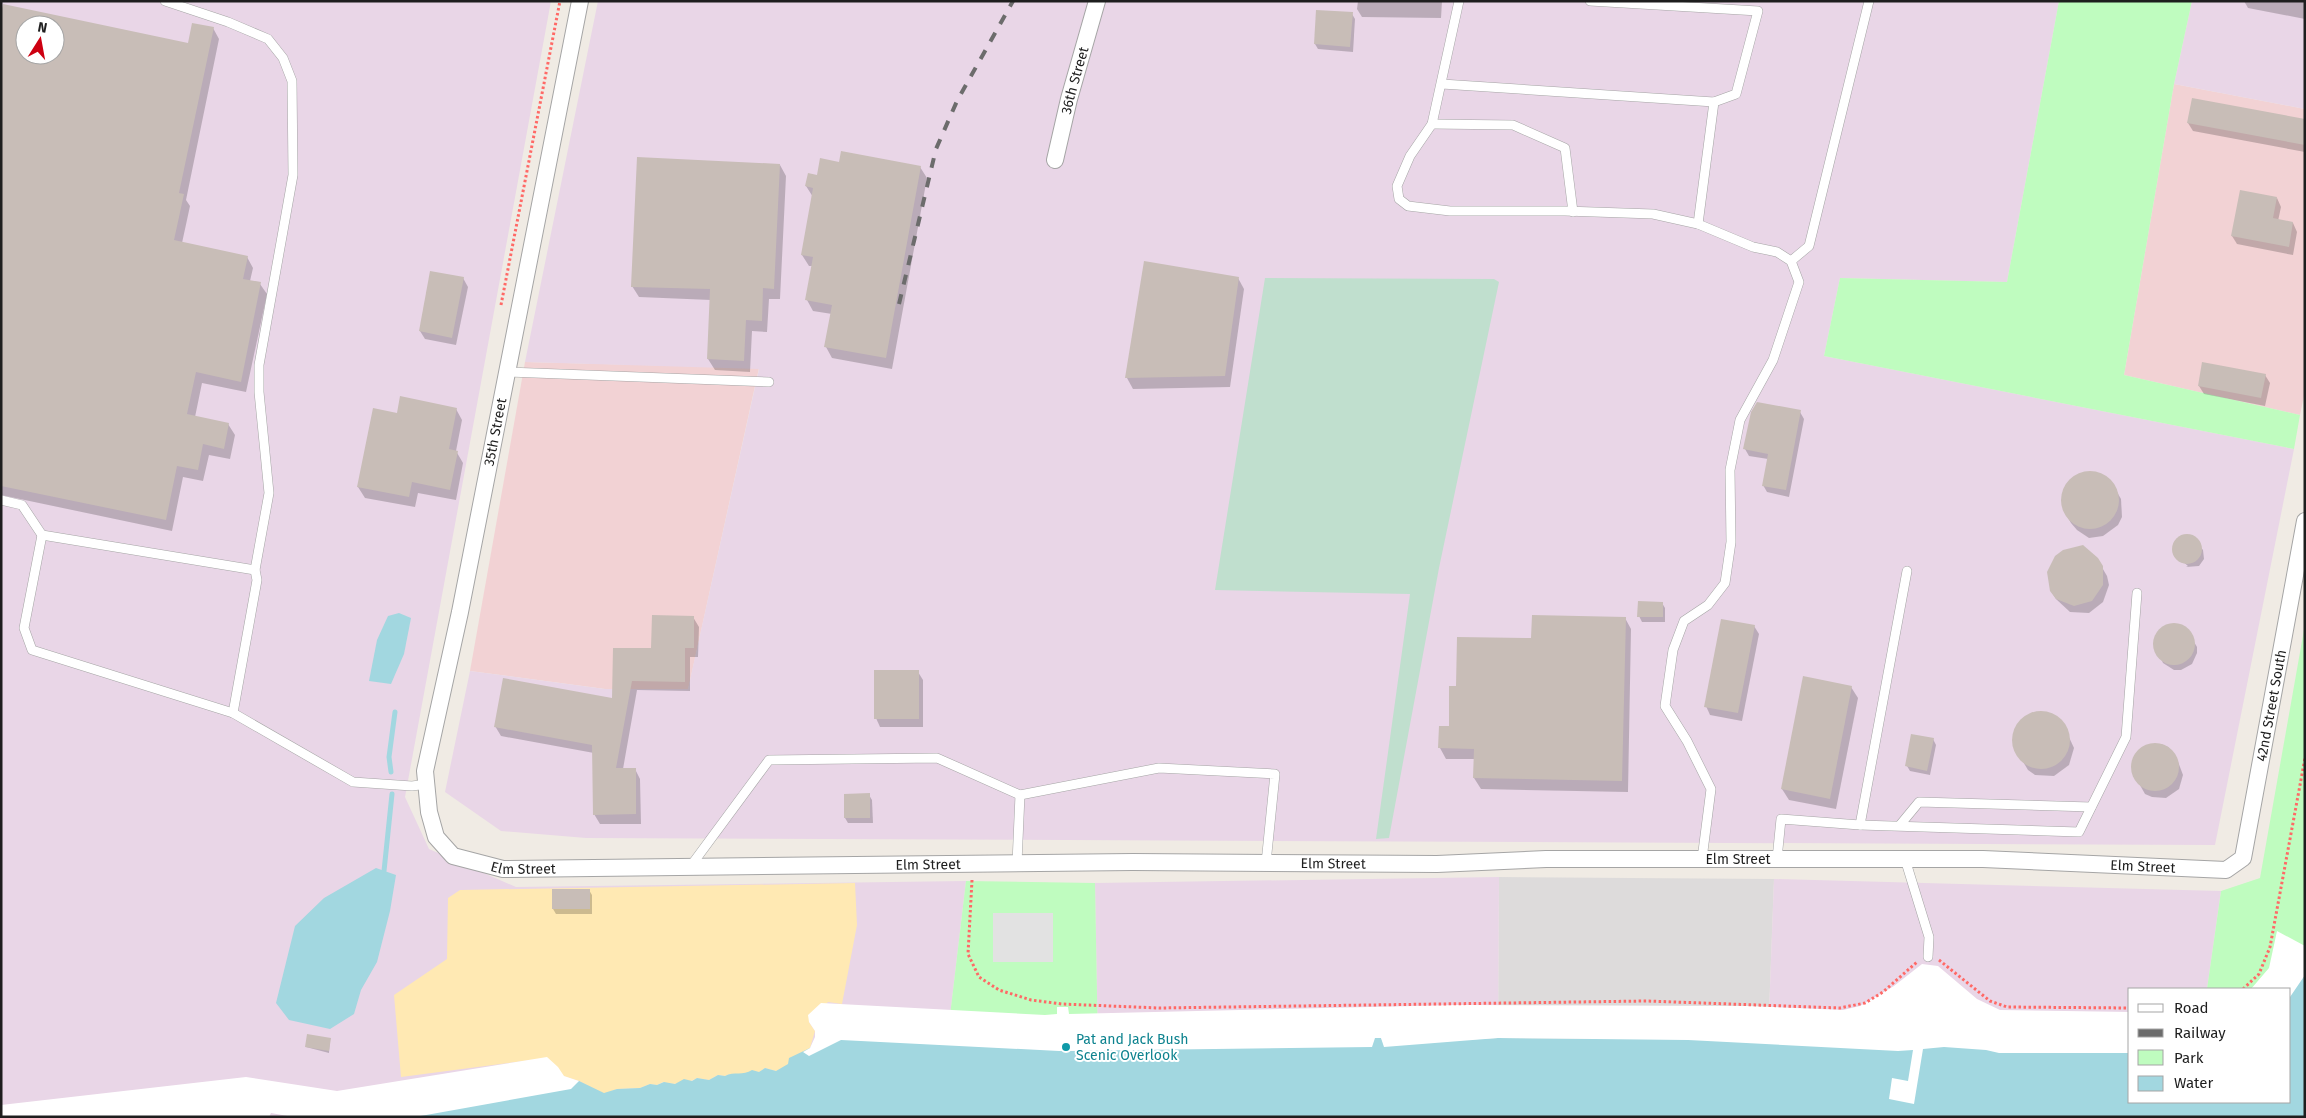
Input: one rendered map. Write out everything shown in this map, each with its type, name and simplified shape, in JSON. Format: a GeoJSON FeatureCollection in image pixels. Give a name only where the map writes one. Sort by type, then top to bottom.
{"type":"FeatureCollection","features":[{"type":"Feature","properties":{"kind":"street","name":"35th Street"},"geometry":{"type":"LineString","coordinates":[[453,856],[436,837],[429,812],[425,770],[460,612],[580,1]]}},
{"type":"Feature","properties":{"kind":"street","name":"36th Street"},"geometry":{"type":"LineString","coordinates":[[1055,160],[1068,99],[1097,1]]}},
{"type":"Feature","properties":{"kind":"street","name":"42nd Street South"},"geometry":{"type":"LineString","coordinates":[[2215,869],[2226,870],[2243,858],[2305,521]]}},
{"type":"Feature","properties":{"kind":"street","name":"Elm Street"},"geometry":{"type":"LineString","coordinates":[[453,856],[503,869],[1017,863],[1437,864],[1546,859],[1983,859],[2215,869]]}},
{"type":"Feature","properties":{"kind":"lane"},"geometry":{"type":"LineString","coordinates":[[165,1],[228,22],[268,39],[283,58],[292,81],[293,175],[260,365],[259,392],[269,493],[255,570],[257,580],[233,713]]}},
{"type":"Feature","properties":{"kind":"lane"},"geometry":{"type":"LineString","coordinates":[[1459,1],[1451,28],[1442,84],[1432,124],[1410,156],[1397,186],[1399,199],[1408,206],[1450,211],[1653,214],[1698,224],[1753,247],[1777,252],[1791,261],[1798,282],[1773,360],[1740,420],[1730,470],[1731,542],[1725,583],[1708,605],[1684,621],[1673,650],[1665,706],[1687,741],[1711,789],[1702,859]]}},
{"type":"Feature","properties":{"kind":"lane"},"geometry":{"type":"LineString","coordinates":[[1442,84],[1714,102],[1736,94],[1758,11],[1590,1]]}},
{"type":"Feature","properties":{"kind":"lane"},"geometry":{"type":"LineString","coordinates":[[1791,261],[1808,246],[1869,1]]}},
{"type":"Feature","properties":{"kind":"lane"},"geometry":{"type":"LineString","coordinates":[[1698,224],[1714,102]]}},
{"type":"Feature","properties":{"kind":"lane"},"geometry":{"type":"LineString","coordinates":[[1432,124],[1513,125],[1565,148],[1573,212]]}},
{"type":"Feature","properties":{"kind":"lane"},"geometry":{"type":"LineString","coordinates":[[507,372],[770,382]]}},
{"type":"Feature","properties":{"kind":"lane"},"geometry":{"type":"LineString","coordinates":[[1,500],[22,505],[42,535],[24,628],[32,650],[233,713],[353,782],[412,786],[426,784]]}},
{"type":"Feature","properties":{"kind":"lane"},"geometry":{"type":"LineString","coordinates":[[42,535],[255,570]]}},
{"type":"Feature","properties":{"kind":"lane"},"geometry":{"type":"LineString","coordinates":[[1860,825],[1907,571]]}},
{"type":"Feature","properties":{"kind":"lane"},"geometry":{"type":"LineString","coordinates":[[1777,859],[1781,819],[1860,825],[2079,832],[2126,738],[2137,592]]}},
{"type":"Feature","properties":{"kind":"lane"},"geometry":{"type":"LineString","coordinates":[[690,867],[768,760],[937,758],[1020,795],[1159,768],[1275,774],[1266,863]]}},
{"type":"Feature","properties":{"kind":"lane"},"geometry":{"type":"LineString","coordinates":[[1017,863],[1020,795]]}},
{"type":"Feature","properties":{"kind":"lane"},"geometry":{"type":"LineString","coordinates":[[1900,825],[1919,802],[2091,807]]}},
{"type":"Feature","properties":{"kind":"lane"},"geometry":{"type":"LineString","coordinates":[[1905,859],[1929,937],[1928,957]]}},
{"type":"Feature","properties":{"kind":"path"},"geometry":{"type":"LineString","coordinates":[[2244,988],[2259,974],[2270,947],[2305,758]]}},
{"type":"Feature","properties":{"kind":"shaded area"},"geometry":{"type":"Polygon","coordinates":[[[1,1],[551,1],[405,797],[429,849],[516,887],[966,881],[947,1041],[359,1117],[1,1117],[1,1]]]}},
{"type":"Feature","properties":{"kind":"shaded area"},"geometry":{"type":"Polygon","coordinates":[[[598,1],[2059,1],[2007,282],[1840,278],[1824,356],[2294,449],[2215,845],[586,838],[501,831],[445,792],[470,671],[605,689],[688,689],[759,369],[525,362],[598,1]]]}},
{"type":"Feature","properties":{"kind":"shaded area"},"geometry":{"type":"Polygon","coordinates":[[[2192,1],[2305,1],[2305,109],[2174,84],[2192,1]]]}},
{"type":"Feature","properties":{"kind":"shaded area"},"geometry":{"type":"Polygon","coordinates":[[[2174,84],[2305,109],[2305,391],[2300,415],[2124,375],[2174,84]]]}},
{"type":"Feature","properties":{"kind":"shaded area"},"geometry":{"type":"Polygon","coordinates":[[[525,362],[759,368],[688,690],[605,689],[470,671],[525,362]]]}},
{"type":"Feature","properties":{"kind":"shaded area"},"geometry":{"type":"Polygon","coordinates":[[[1499,877],[1774,879],[1768,1041],[1498,1038],[1499,877]]]}},
{"type":"Feature","properties":{"kind":"shaded area"},"geometry":{"type":"Polygon","coordinates":[[[1499,877],[1498,1038],[1197,1044],[1098,1050],[1095,883],[1499,877]]]}},
{"type":"Feature","properties":{"kind":"shaded area"},"geometry":{"type":"Polygon","coordinates":[[[1774,879],[2221,891],[2207,988],[2128,988],[2128,1042],[1768,1041],[1774,879]]]}},
{"type":"Feature","properties":{"kind":"shaded area"},"geometry":{"type":"Polygon","coordinates":[[[993,913],[1053,913],[1053,962],[993,962],[993,913]]]}},
{"type":"Feature","properties":{"kind":"green space"},"geometry":{"type":"Polygon","coordinates":[[[2059,1],[2192,1],[2174,84],[2124,375],[2300,415],[2294,449],[1824,356],[1840,278],[2007,282],[2059,1]]]}},
{"type":"Feature","properties":{"kind":"green space"},"geometry":{"type":"Polygon","coordinates":[[[1265,278],[1494,279],[1499,282],[1439,568],[1389,838],[1376,839],[1410,594],[1215,590],[1265,278]]]}},
{"type":"Feature","properties":{"kind":"green space"},"geometry":{"type":"Polygon","coordinates":[[[2305,624],[2305,973],[2291,988],[2207,988],[2221,891],[2260,878],[2305,624]]]}},
{"type":"Feature","properties":{"kind":"green space"},"geometry":{"type":"Polygon","coordinates":[[[966,881],[1095,883],[1098,1050],[1053,1050],[947,1041],[966,881]]]}},
{"type":"Feature","properties":{"kind":"sand"},"geometry":{"type":"Polygon","coordinates":[[[855,883],[857,925],[842,1004],[828,1002],[809,1022],[815,1031],[810,1048],[783,1069],[776,1071],[765,1068],[759,1072],[740,1075],[718,1075],[709,1080],[697,1078],[680,1083],[671,1084],[663,1082],[640,1088],[617,1089],[604,1094],[579,1081],[563,1076],[547,1058],[401,1077],[394,995],[447,959],[448,898],[460,890],[855,883]]]}},
{"type":"Feature","properties":{"kind":"water"},"geometry":{"type":"Polygon","coordinates":[[[399,613],[411,618],[404,654],[391,684],[369,681],[377,640],[388,616],[399,613]]]}},
{"type":"Feature","properties":{"kind":"water"},"geometry":{"type":"Polygon","coordinates":[[[376,868],[396,875],[390,911],[377,962],[361,990],[354,1014],[330,1029],[289,1020],[276,1003],[295,926],[324,898],[376,868]]]}},
{"type":"Feature","properties":{"kind":"water"},"geometry":{"type":"Polygon","coordinates":[[[2305,973],[2305,1117],[359,1117],[535,1084],[579,1081],[604,1093],[617,1089],[640,1088],[650,1084],[657,1085],[664,1082],[675,1084],[684,1079],[692,1081],[697,1078],[709,1080],[718,1075],[725,1076],[752,1070],[759,1072],[765,1068],[776,1071],[788,1064],[789,1058],[810,1048],[825,1035],[1072,1051],[1374,1038],[1381,1038],[1384,1044],[1498,1038],[2128,1042],[2128,1103],[2291,1103],[2291,990],[2305,973]]]}},
{"type":"Feature","properties":{"kind":"pier"},"geometry":{"type":"Polygon","coordinates":[[[2277,931],[2305,946],[2305,975],[2291,996],[2291,988],[2252,988],[2269,968],[2277,931]]]}},
{"type":"Feature","properties":{"kind":"pier"},"geometry":{"type":"Polygon","coordinates":[[[1922,964],[1938,966],[1977,999],[2000,1010],[2128,1012],[2128,1053],[1999,1053],[1986,1050],[1944,1047],[1923,1049],[1914,1104],[1889,1099],[1892,1078],[1908,1081],[1913,1050],[1898,1051],[1688,1040],[1498,1038],[1384,1047],[1381,1038],[1375,1038],[1372,1047],[1059,1051],[841,1040],[809,1056],[803,1052],[810,1048],[815,1037],[815,1031],[809,1022],[808,1015],[821,1003],[1045,1015],[1057,1014],[1057,1007],[1068,1007],[1069,1014],[1458,1005],[1748,1006],[1843,1010],[1860,1006],[1894,986],[1922,964]]]}},
{"type":"Feature","properties":{"kind":"pier"},"geometry":{"type":"Polygon","coordinates":[[[547,1057],[558,1067],[564,1076],[579,1081],[571,1089],[415,1117],[293,1117],[271,1113],[269,1117],[1,1117],[1,1105],[246,1077],[337,1091],[547,1057]]]}},
{"type":"Feature","properties":{"kind":"building"},"geometry":{"type":"Polygon","coordinates":[[[3,4],[55,15],[15,15],[15,65],[65,65],[65,17],[188,43],[192,23],[214,27],[179,193],[184,194],[174,240],[248,256],[243,279],[261,282],[241,382],[196,372],[187,414],[229,423],[224,449],[203,444],[198,470],[177,466],[166,520],[1,486],[1,13],[3,4]]]}},
{"type":"Feature","properties":{"kind":"building"},"geometry":{"type":"Polygon","coordinates":[[[1316,10],[1353,12],[1350,47],[1314,44],[1316,10]]]}},
{"type":"Feature","properties":{"kind":"building"},"geometry":{"type":"Polygon","coordinates":[[[2192,98],[2305,119],[2305,145],[2187,123],[2192,98]]]}},
{"type":"Feature","properties":{"kind":"building"},"geometry":{"type":"Polygon","coordinates":[[[841,151],[921,166],[886,358],[824,347],[832,305],[805,300],[813,257],[801,255],[813,188],[805,186],[808,173],[817,175],[820,158],[839,162],[841,151]]]}},
{"type":"Feature","properties":{"kind":"building"},"geometry":{"type":"Polygon","coordinates":[[[637,157],[780,164],[774,289],[763,288],[762,321],[746,320],[744,361],[707,359],[710,289],[631,287],[637,157]]]}},
{"type":"Feature","properties":{"kind":"building"},"geometry":{"type":"Polygon","coordinates":[[[2240,190],[2277,197],[2273,218],[2293,222],[2289,247],[2231,236],[2240,190]]]}},
{"type":"Feature","properties":{"kind":"building"},"geometry":{"type":"Polygon","coordinates":[[[1144,261],[1239,277],[1225,376],[1125,378],[1144,261]]]}},
{"type":"Feature","properties":{"kind":"building"},"geometry":{"type":"Polygon","coordinates":[[[430,271],[464,277],[452,338],[419,331],[430,271]]]}},
{"type":"Feature","properties":{"kind":"building"},"geometry":{"type":"Polygon","coordinates":[[[2202,362],[2266,374],[2261,398],[2198,386],[2202,362]]]}},
{"type":"Feature","properties":{"kind":"building"},"geometry":{"type":"Polygon","coordinates":[[[400,396],[457,408],[449,449],[458,451],[450,490],[412,482],[409,497],[357,487],[373,408],[397,413],[400,396]]]}},
{"type":"Feature","properties":{"kind":"building"},"geometry":{"type":"Polygon","coordinates":[[[1757,402],[1801,410],[1786,490],[1762,486],[1768,454],[1743,449],[1751,412],[1757,402]]]}},
{"type":"Feature","properties":{"kind":"building"},"geometry":{"type":"Polygon","coordinates":[[[2090,471],[2101,473],[2114,484],[2119,500],[2117,511],[2106,524],[2090,529],[2079,527],[2066,516],[2061,500],[2063,489],[2074,476],[2090,471]]]}},
{"type":"Feature","properties":{"kind":"building"},"geometry":{"type":"Polygon","coordinates":[[[2187,534],[2197,539],[2202,549],[2197,559],[2187,564],[2177,559],[2172,549],[2177,539],[2187,534]]]}},
{"type":"Feature","properties":{"kind":"building"},"geometry":{"type":"Polygon","coordinates":[[[2083,545],[2098,558],[2103,566],[2103,585],[2092,601],[2074,606],[2056,599],[2050,591],[2047,572],[2055,556],[2063,550],[2083,545]]]}},
{"type":"Feature","properties":{"kind":"building"},"geometry":{"type":"Polygon","coordinates":[[[1638,601],[1663,602],[1663,617],[1637,617],[1638,601]]]}},
{"type":"Feature","properties":{"kind":"building"},"geometry":{"type":"Polygon","coordinates":[[[652,615],[694,616],[694,648],[685,648],[685,682],[632,681],[616,768],[636,768],[636,814],[593,815],[592,745],[494,727],[503,678],[612,698],[613,648],[651,648],[652,615]]]}},
{"type":"Feature","properties":{"kind":"building"},"geometry":{"type":"Polygon","coordinates":[[[1532,615],[1626,617],[1622,781],[1473,778],[1474,749],[1438,748],[1439,726],[1449,726],[1449,686],[1456,686],[1457,637],[1531,638],[1532,615]]]}},
{"type":"Feature","properties":{"kind":"building"},"geometry":{"type":"Polygon","coordinates":[[[1721,619],[1755,625],[1738,713],[1704,707],[1721,619]]]}},
{"type":"Feature","properties":{"kind":"building"},"geometry":{"type":"Polygon","coordinates":[[[2174,623],[2189,629],[2195,644],[2189,659],[2174,665],[2159,659],[2153,644],[2159,629],[2174,623]]]}},
{"type":"Feature","properties":{"kind":"building"},"geometry":{"type":"Polygon","coordinates":[[[874,670],[919,670],[919,719],[874,719],[874,670]]]}},
{"type":"Feature","properties":{"kind":"building"},"geometry":{"type":"Polygon","coordinates":[[[1803,676],[1852,686],[1830,799],[1781,789],[1803,676]]]}},
{"type":"Feature","properties":{"kind":"building"},"geometry":{"type":"Polygon","coordinates":[[[2041,711],[2052,713],[2065,724],[2070,740],[2068,751],[2057,764],[2041,769],[2030,767],[2017,756],[2012,740],[2014,729],[2025,716],[2041,711]]]}},
{"type":"Feature","properties":{"kind":"building"},"geometry":{"type":"Polygon","coordinates":[[[1911,734],[1934,738],[1927,771],[1905,766],[1911,734]]]}},
{"type":"Feature","properties":{"kind":"building"},"geometry":{"type":"Polygon","coordinates":[[[2150,743],[2160,743],[2169,747],[2175,753],[2179,767],[2175,781],[2169,787],[2160,791],[2150,791],[2141,787],[2135,781],[2131,772],[2131,762],[2135,753],[2141,747],[2150,743]]]}},
{"type":"Feature","properties":{"kind":"building"},"geometry":{"type":"Polygon","coordinates":[[[870,793],[870,818],[844,818],[844,794],[870,793]]]}},
{"type":"Feature","properties":{"kind":"building"},"geometry":{"type":"Polygon","coordinates":[[[552,889],[590,889],[590,909],[552,909],[552,889]]]}},
{"type":"Feature","properties":{"kind":"building"},"geometry":{"type":"Polygon","coordinates":[[[307,1034],[331,1038],[329,1051],[305,1047],[307,1034]]]}},
{"type":"Feature","properties":{"kind":"waterway"},"geometry":{"type":"LineString","coordinates":[[391,772],[389,757],[395,712]]}},
{"type":"Feature","properties":{"kind":"waterway"},"geometry":{"type":"LineString","coordinates":[[384,871],[392,794]]}},
{"type":"Feature","properties":{"kind":"railway"},"geometry":{"type":"LineString","coordinates":[[899,304],[936,149],[957,101],[1013,1]]}},
{"type":"Feature","properties":{"kind":"place","name":"Pat and Jack Bush Scenic Overlook"},"geometry":{"type":"Point","coordinates":[1066,1047]}}]}
